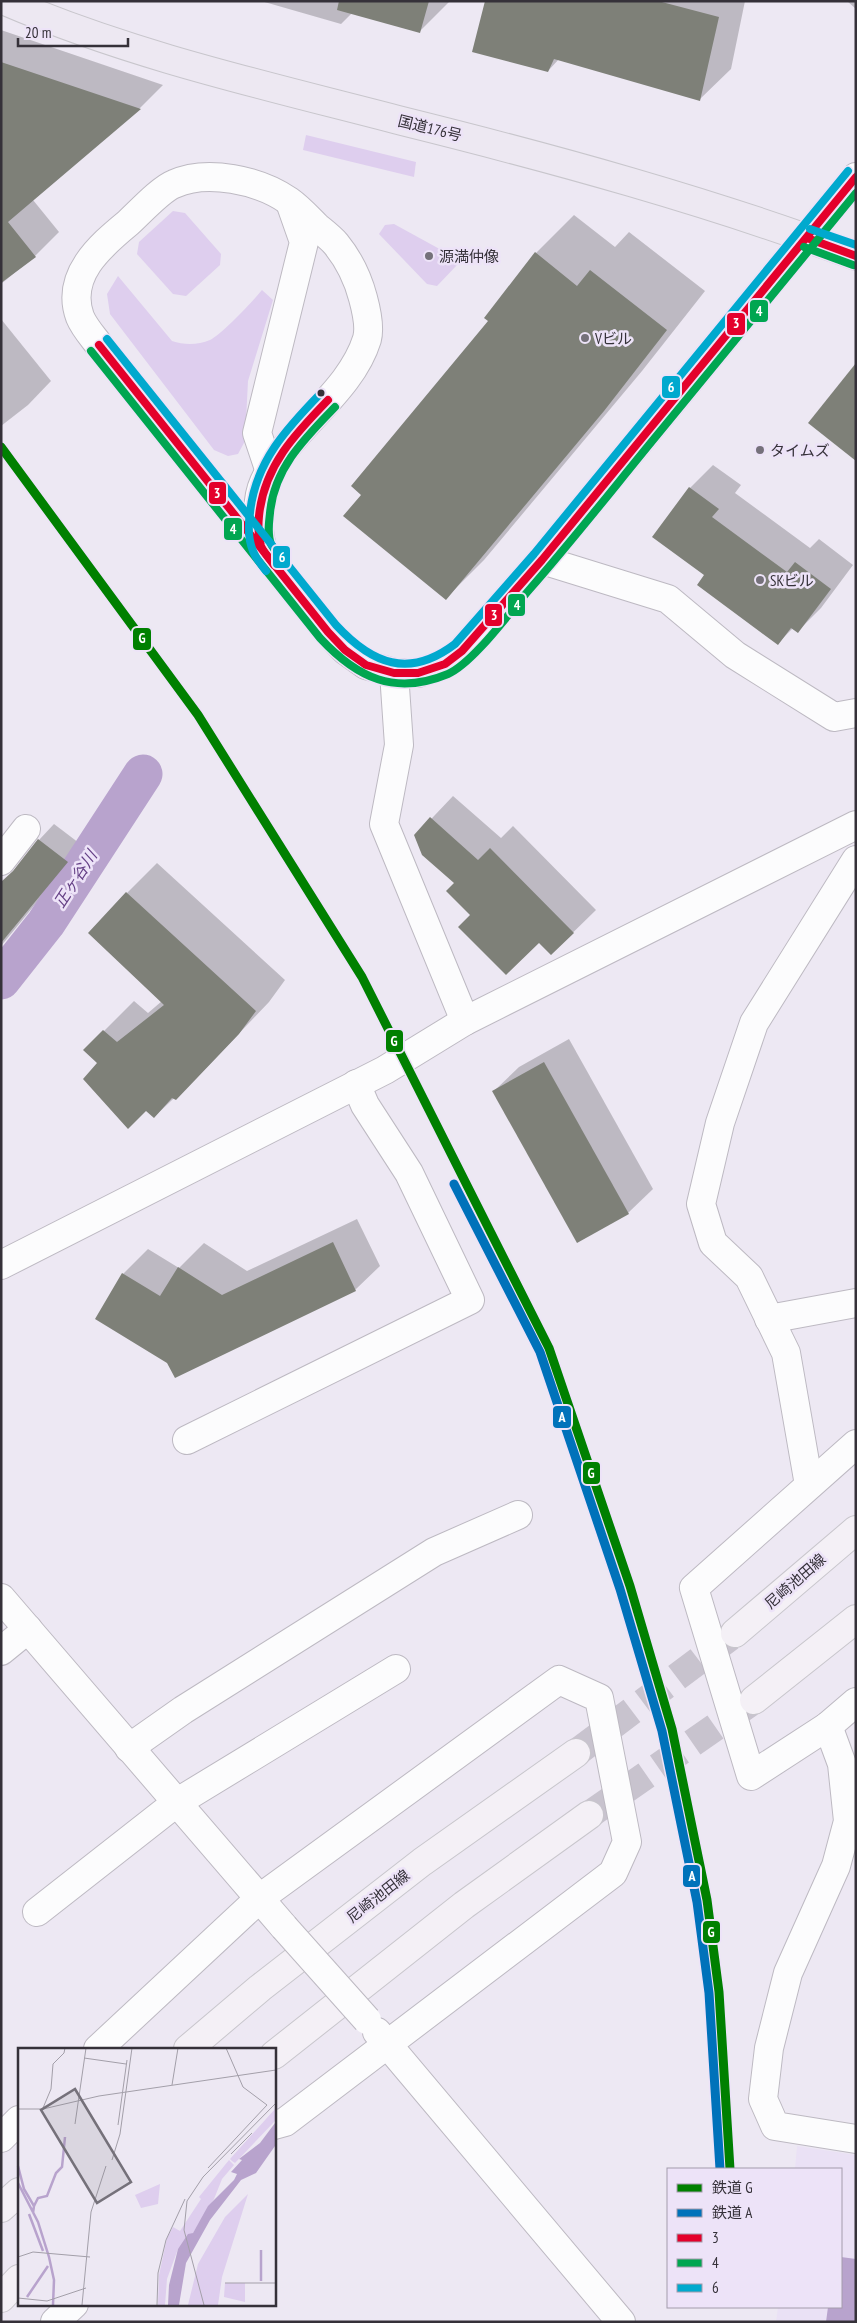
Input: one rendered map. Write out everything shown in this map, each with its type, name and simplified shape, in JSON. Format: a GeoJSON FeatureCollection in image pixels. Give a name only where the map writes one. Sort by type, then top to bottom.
{"type":"FeatureCollection","features":[{"type":"Feature","properties":{"kind":"highway","name":"国道176号"},"geometry":{"type":"LineString","coordinates":[[5,1],[42,8],[104,40],[181,64],[559,160],[807,238],[856,256]]}},
{"type":"Feature","properties":{"kind":"main road","name":"尼崎池田線"},"geometry":{"type":"LineString","coordinates":[[735,1633],[856,1530]]}},
{"type":"Feature","properties":{"kind":"main road"},"geometry":{"type":"LineString","coordinates":[[754,1700],[856,1619]]}},
{"type":"Feature","properties":{"kind":"main road","name":"尼崎池田線"},"geometry":{"type":"LineString","coordinates":[[189,2048],[260,1988],[422,1862],[576,1753]]}},
{"type":"Feature","properties":{"kind":"main road"},"geometry":{"type":"LineString","coordinates":[[275,2054],[464,1905],[589,1815]]}},
{"type":"Feature","properties":{"kind":"main road"},"geometry":{"type":"LineString","coordinates":[[1,2208],[18,2193]]}},
{"type":"Feature","properties":{"kind":"main road"},"geometry":{"type":"LineString","coordinates":[[1,2298],[18,2280]]}},
{"type":"Feature","properties":{"kind":"street"},"geometry":{"type":"LineString","coordinates":[[262,549],[258,529],[263,483],[299,430],[328,400],[356,365],[367,337],[365,305],[358,278],[336,244],[289,202],[274,192],[225,177],[195,178],[172,184],[102,245],[80,277],[77,296],[80,317],[99,345],[262,549],[345,650],[366,665],[394,673],[418,673],[445,664],[462,651],[542,560],[856,177]]}},
{"type":"Feature","properties":{"kind":"street"},"geometry":{"type":"LineString","coordinates":[[270,472],[257,433],[304,242],[289,202]]}},
{"type":"Feature","properties":{"kind":"street"},"geometry":{"type":"LineString","coordinates":[[542,560],[668,599],[735,655],[834,717],[856,713]]}},
{"type":"Feature","properties":{"kind":"street"},"geometry":{"type":"LineString","coordinates":[[394,673],[399,745],[384,824],[465,1021]]}},
{"type":"Feature","properties":{"kind":"street"},"geometry":{"type":"LineString","coordinates":[[1,1265],[414,1054],[465,1021],[856,825]]}},
{"type":"Feature","properties":{"kind":"street"},"geometry":{"type":"LineString","coordinates":[[1,861],[26,829]]}},
{"type":"Feature","properties":{"kind":"street"},"geometry":{"type":"LineString","coordinates":[[809,1485],[786,1353],[749,1277],[713,1243],[701,1204],[720,1123],[754,1023],[856,860]]}},
{"type":"Feature","properties":{"kind":"street"},"geometry":{"type":"LineString","coordinates":[[187,1440],[470,1300],[409,1173],[365,1104],[356,1084]]}},
{"type":"Feature","properties":{"kind":"street"},"geometry":{"type":"LineString","coordinates":[[769,1318],[856,1303]]}},
{"type":"Feature","properties":{"kind":"street"},"geometry":{"type":"LineString","coordinates":[[856,1444],[694,1588],[751,1776],[828,1726],[856,1702]]}},
{"type":"Feature","properties":{"kind":"street"},"geometry":{"type":"LineString","coordinates":[[129,1748],[183,1710],[434,1552],[518,1515]]}},
{"type":"Feature","properties":{"kind":"street"},"geometry":{"type":"LineString","coordinates":[[1,1598],[176,1803],[367,2020],[621,2322]]}},
{"type":"Feature","properties":{"kind":"street"},"geometry":{"type":"LineString","coordinates":[[1,1651],[28,1629]]}},
{"type":"Feature","properties":{"kind":"street"},"geometry":{"type":"LineString","coordinates":[[37,1912],[176,1803],[396,1669]]}},
{"type":"Feature","properties":{"kind":"street"},"geometry":{"type":"LineString","coordinates":[[99,2048],[260,1898],[559,1680],[599,1698],[627,1842],[613,1873],[285,2122],[275,2126]]}},
{"type":"Feature","properties":{"kind":"street"},"geometry":{"type":"LineString","coordinates":[[828,1726],[842,1764],[848,1821],[836,1866],[788,1974],[769,2048],[764,2099],[775,2126],[856,2139]]}},
{"type":"Feature","properties":{"kind":"street"},"geometry":{"type":"LineString","coordinates":[[55,2322],[72,2306]]}},
{"type":"Feature","properties":{"kind":"shaded area"},"geometry":{"type":"Polygon","coordinates":[[[306,135],[416,162],[414,177],[303,150],[306,135]]]}},
{"type":"Feature","properties":{"kind":"shaded area"},"geometry":{"type":"Polygon","coordinates":[[[173,211],[185,213],[221,254],[220,265],[186,296],[173,294],[137,254],[139,242],[173,211]]]}},
{"type":"Feature","properties":{"kind":"shaded area"},"geometry":{"type":"Polygon","coordinates":[[[394,224],[456,258],[457,265],[437,286],[427,284],[379,234],[385,225],[394,224]]]}},
{"type":"Feature","properties":{"kind":"shaded area"},"geometry":{"type":"Polygon","coordinates":[[[118,276],[172,341],[181,343],[201,343],[215,337],[262,290],[273,300],[248,381],[245,441],[238,454],[228,456],[214,450],[110,314],[107,294],[118,276]]]}},
{"type":"Feature","properties":{"kind":"shaded area"},"geometry":{"type":"Polygon","coordinates":[[[797,2146],[856,2155],[856,2322],[776,2322],[778,2308],[842,2308],[842,2168],[795,2168],[797,2146]]]}},
{"type":"Feature","properties":{"kind":"shaded area"},"geometry":{"type":"Polygon","coordinates":[[[842,2257],[856,2259],[856,2322],[826,2322],[828,2308],[842,2308],[842,2257]]]}},
{"type":"Feature","properties":{"kind":"building"},"geometry":{"type":"Polygon","coordinates":[[[339,1],[429,1],[420,33],[337,10],[339,1]]]}},
{"type":"Feature","properties":{"kind":"building"},"geometry":{"type":"Polygon","coordinates":[[[485,1],[658,1],[719,17],[700,101],[554,59],[548,72],[472,52],[485,1]]]}},
{"type":"Feature","properties":{"kind":"building"},"geometry":{"type":"Polygon","coordinates":[[[1,62],[141,109],[8,222],[36,257],[1,283],[1,62]]]}},
{"type":"Feature","properties":{"kind":"building"},"geometry":{"type":"Polygon","coordinates":[[[535,252],[577,286],[590,270],[667,330],[604,411],[446,600],[343,516],[361,495],[351,486],[488,321],[484,318],[535,252]]]}},
{"type":"Feature","properties":{"kind":"building"},"geometry":{"type":"Polygon","coordinates":[[[856,363],[856,461],[808,423],[856,363]]]}},
{"type":"Feature","properties":{"kind":"building","name":"SKビル"},"geometry":{"type":"Polygon","coordinates":[[[689,487],[719,509],[712,517],[787,572],[795,562],[831,589],[798,633],[791,628],[778,645],[697,585],[704,575],[652,537],[689,487]]]}},
{"type":"Feature","properties":{"kind":"building"},"geometry":{"type":"Polygon","coordinates":[[[430,817],[478,860],[490,848],[574,933],[551,955],[539,943],[506,975],[458,927],[470,915],[446,891],[454,883],[422,855],[414,835],[430,817]]]}},
{"type":"Feature","properties":{"kind":"building"},"geometry":{"type":"Polygon","coordinates":[[[38,839],[68,862],[1,943],[1,882],[13,871],[38,839]]]}},
{"type":"Feature","properties":{"kind":"building"},"geometry":{"type":"Polygon","coordinates":[[[126,892],[256,1011],[239,1034],[176,1100],[172,1098],[154,1118],[146,1111],[128,1129],[83,1079],[97,1063],[83,1050],[103,1030],[117,1042],[164,1005],[88,933],[126,892]]]}},
{"type":"Feature","properties":{"kind":"building"},"geometry":{"type":"Polygon","coordinates":[[[544,1062],[629,1214],[577,1243],[492,1091],[544,1062]]]}},
{"type":"Feature","properties":{"kind":"building"},"geometry":{"type":"Polygon","coordinates":[[[333,1242],[356,1291],[175,1378],[167,1363],[95,1319],[122,1273],[160,1296],[178,1267],[222,1295],[333,1242]]]}},
{"type":"Feature","properties":{"kind":"waterway","name":"正ヶ谷川"},"geometry":{"type":"LineString","coordinates":[[1,980],[46,923],[143,774]]}},
{"type":"Feature","properties":{"kind":"tunnel"},"geometry":{"type":"LineString","coordinates":[[576,1753],[730,1637]]}},
{"type":"Feature","properties":{"kind":"tunnel"},"geometry":{"type":"LineString","coordinates":[[589,1815],[750,1703]]}},
{"type":"Feature","properties":{"kind":"rail line","name":"G"},"geometry":{"type":"LineString","coordinates":[[1,447],[198,715],[362,977],[549,1348],[630,1586],[672,1729],[707,1900],[719,1992],[730,2168]]}},
{"type":"Feature","properties":{"kind":"rail line","name":"A"},"geometry":{"type":"LineString","coordinates":[[454,1184],[540,1352],[620,1589],[662,1731],[697,1902],[709,1993],[720,2168]]}},
{"type":"Feature","properties":{"kind":"transit line","name":"6"},"geometry":{"type":"LineString","coordinates":[[107,339],[336,625],[363,649],[377,657],[407,664],[422,661],[438,655],[455,644],[534,554],[848,171]]}},
{"type":"Feature","properties":{"kind":"transit line","name":"3"},"geometry":{"type":"LineString","coordinates":[[99,345],[328,632],[345,650],[366,665],[394,673],[418,673],[445,664],[462,651],[542,560],[856,177]]}},
{"type":"Feature","properties":{"kind":"transit line","name":"4"},"geometry":{"type":"LineString","coordinates":[[91,351],[320,638],[334,652],[348,664],[378,679],[394,683],[429,680],[448,674],[458,668],[491,636],[856,193]]}},
{"type":"Feature","properties":{"kind":"transit line","name":"6"},"geometry":{"type":"LineString","coordinates":[[810,229],[856,245]]}},
{"type":"Feature","properties":{"kind":"transit line","name":"3"},"geometry":{"type":"LineString","coordinates":[[807,238],[856,256]]}},
{"type":"Feature","properties":{"kind":"transit line","name":"4"},"geometry":{"type":"LineString","coordinates":[[804,247],[853,265]]}},
{"type":"Feature","properties":{"kind":"transit line","name":"6"},"geometry":{"type":"LineString","coordinates":[[266,571],[254,554],[249,537],[249,518],[258,478],[285,433],[321,393]]}},
{"type":"Feature","properties":{"kind":"transit line","name":"3"},"geometry":{"type":"LineString","coordinates":[[274,565],[262,549],[258,527],[262,498],[267,482],[274,466],[293,438],[328,400]]}},
{"type":"Feature","properties":{"kind":"transit line","name":"4"},"geometry":{"type":"LineString","coordinates":[[282,559],[271,544],[269,532],[270,513],[278,482],[284,468],[302,442],[335,407]]}},
{"type":"Feature","properties":{"kind":"place","name":"源満仲像"},"geometry":{"type":"Point","coordinates":[429,256]}},
{"type":"Feature","properties":{"kind":"place","name":"Vビル"},"geometry":{"type":"Point","coordinates":[585,338]}},
{"type":"Feature","properties":{"kind":"place","name":"タイムズ"},"geometry":{"type":"Point","coordinates":[760,450]}},
{"type":"Feature","properties":{"kind":"place","name":"SKビル"},"geometry":{"type":"Point","coordinates":[760,580]}}]}
